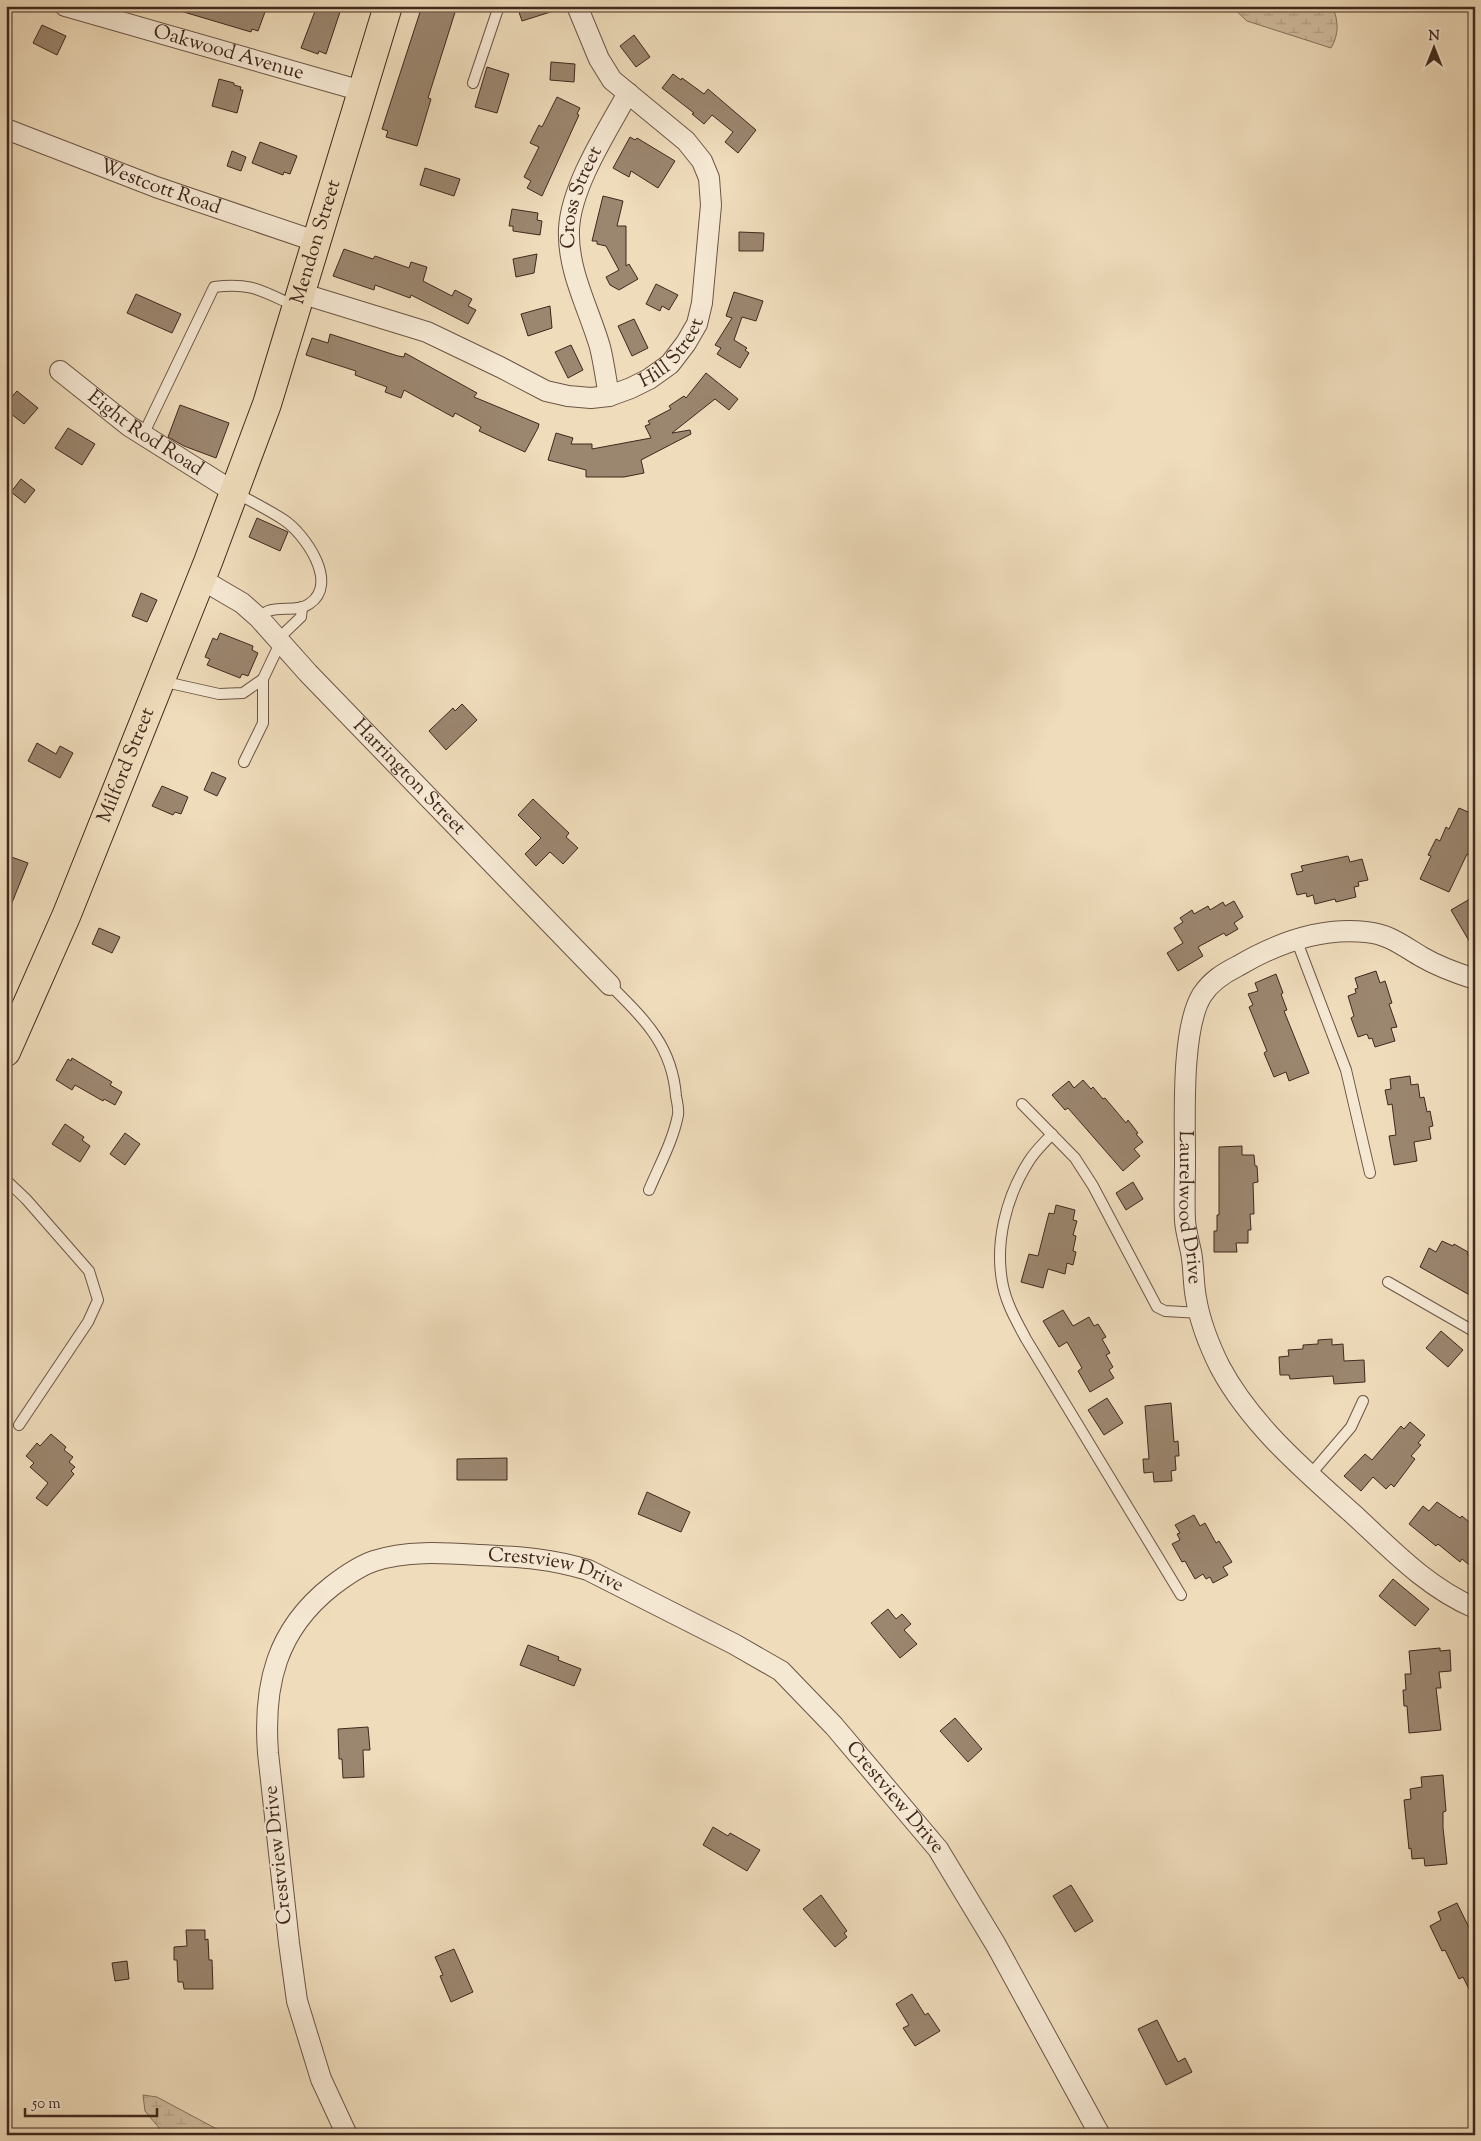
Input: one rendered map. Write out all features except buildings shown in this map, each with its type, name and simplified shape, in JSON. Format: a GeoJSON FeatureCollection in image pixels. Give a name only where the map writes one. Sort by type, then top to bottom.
{"type":"FeatureCollection","features":[{"type":"Feature","properties":{"kind":"main road","name":"Mendon Street"},"geometry":{"type":"LineString","coordinates":[[237,484],[267,404],[388,6]]}},
{"type":"Feature","properties":{"kind":"main road","name":"Milford Street"},"geometry":{"type":"LineString","coordinates":[[6,1052],[67,914],[202,579],[237,484]]}},
{"type":"Feature","properties":{"kind":"street","name":"Oakwood Avenue"},"geometry":{"type":"LineString","coordinates":[[65,6],[362,91]]}},
{"type":"Feature","properties":{"kind":"street","name":"Hill Street"},"geometry":{"type":"LineString","coordinates":[[298,300],[427,332],[546,391],[591,398],[608,396],[649,379],[670,364],[686,343],[697,324],[702,303],[710,225],[709,178],[702,161],[686,141],[612,80],[599,59],[577,6]]}},
{"type":"Feature","properties":{"kind":"street","name":"Cross Street"},"geometry":{"type":"LineString","coordinates":[[608,396],[600,348],[575,271],[569,241],[569,227],[586,172],[628,93]]}},
{"type":"Feature","properties":{"kind":"street","name":"Westcott Road"},"geometry":{"type":"LineString","coordinates":[[6,129],[156,187],[315,242]]}},
{"type":"Feature","properties":{"kind":"street","name":"Eight Rod Road"},"geometry":{"type":"LineString","coordinates":[[60,371],[143,435],[237,484]]}},
{"type":"Feature","properties":{"kind":"street","name":"Harrington Street"},"geometry":{"type":"LineString","coordinates":[[202,579],[242,603],[259,618],[308,673],[610,985]]}},
{"type":"Feature","properties":{"kind":"street","name":"Laurelwood Drive"},"geometry":{"type":"LineString","coordinates":[[1475,979],[1446,970],[1421,957],[1393,938],[1367,932],[1332,931],[1296,939],[1263,951],[1216,979],[1202,995],[1193,1017],[1188,1050],[1185,1098],[1185,1224],[1204,1331],[1221,1369],[1243,1402],[1269,1434],[1310,1475],[1407,1565],[1434,1585],[1475,1608]]}},
{"type":"Feature","properties":{"kind":"street","name":"Crestview Drive"},"geometry":{"type":"LineString","coordinates":[[347,2135],[321,2080],[297,2001],[268,1753],[266,1722],[272,1672],[291,1630],[305,1611],[325,1591],[347,1574],[374,1561],[401,1555],[449,1553],[536,1558],[562,1562],[588,1570],[734,1644],[780,1671],[834,1726],[938,1849],[996,1946],[1100,2135]]}},
{"type":"Feature","properties":{"kind":"lane"},"geometry":{"type":"LineString","coordinates":[[473,83],[499,6]]}},
{"type":"Feature","properties":{"kind":"lane"},"geometry":{"type":"LineString","coordinates":[[143,435],[214,287],[235,284],[257,288],[298,300]]}},
{"type":"Feature","properties":{"kind":"lane"},"geometry":{"type":"LineString","coordinates":[[237,484],[298,532],[315,558],[321,572],[321,589],[310,604],[302,607],[269,611],[259,618]]}},
{"type":"Feature","properties":{"kind":"lane"},"geometry":{"type":"LineString","coordinates":[[244,762],[263,723],[262,679],[279,640],[300,616],[302,607]]}},
{"type":"Feature","properties":{"kind":"lane"},"geometry":{"type":"LineString","coordinates":[[161,681],[219,694],[243,693],[262,679]]}},
{"type":"Feature","properties":{"kind":"lane"},"geometry":{"type":"LineString","coordinates":[[1296,939],[1346,1070],[1370,1173]]}},
{"type":"Feature","properties":{"kind":"lane"},"geometry":{"type":"LineString","coordinates":[[610,985],[643,1018],[661,1042],[675,1080],[678,1114],[667,1148],[648,1190]]}},
{"type":"Feature","properties":{"kind":"lane"},"geometry":{"type":"LineString","coordinates":[[1022,1104],[1075,1158],[1093,1186],[1157,1307],[1164,1311],[1200,1314]]}},
{"type":"Feature","properties":{"kind":"lane"},"geometry":{"type":"LineString","coordinates":[[1052,1134],[1030,1159],[1010,1201],[1002,1233],[999,1260],[1004,1288],[1012,1312],[1026,1339],[1181,1595]]}},
{"type":"Feature","properties":{"kind":"lane"},"geometry":{"type":"LineString","coordinates":[[6,1180],[26,1199],[89,1271],[98,1300],[88,1322],[19,1425]]}},
{"type":"Feature","properties":{"kind":"lane"},"geometry":{"type":"LineString","coordinates":[[1388,1282],[1475,1332]]}},
{"type":"Feature","properties":{"kind":"lane"},"geometry":{"type":"LineString","coordinates":[[1310,1475],[1351,1427],[1363,1401]]}},
{"type":"Feature","properties":{"kind":"lane"},"geometry":{"type":"LineString","coordinates":[[1475,1771],[1475,1784]]}},
{"type":"Feature","properties":{"kind":"green space"},"geometry":{"type":"Polygon","coordinates":[[[1231,6],[1332,6],[1337,22],[1336,38],[1331,48],[1247,21],[1231,6]]]}},
{"type":"Feature","properties":{"kind":"green space"},"geometry":{"type":"Polygon","coordinates":[[[143,2095],[157,2097],[228,2135],[165,2135],[145,2111],[143,2095]]]}}]}
